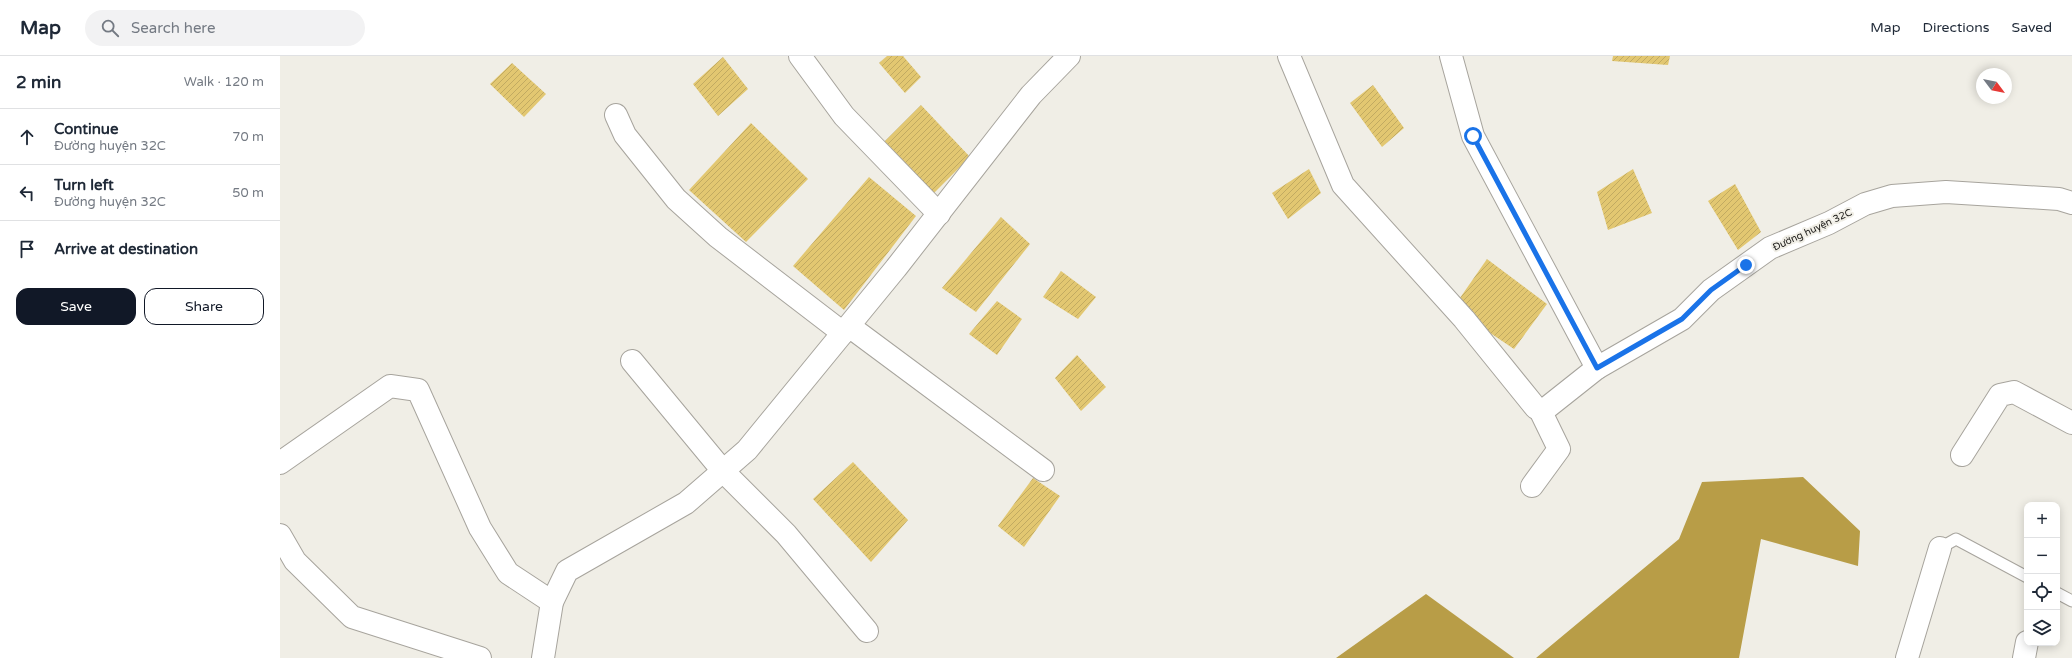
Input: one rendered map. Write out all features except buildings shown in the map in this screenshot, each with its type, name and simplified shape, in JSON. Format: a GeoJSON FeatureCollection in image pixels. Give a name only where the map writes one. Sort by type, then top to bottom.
{"type":"FeatureCollection","features":[{"type":"Feature","properties":{"kind":"street"},"geometry":{"type":"LineString","coordinates":[[800,56],[844,116],[939,214]]}},
{"type":"Feature","properties":{"kind":"street"},"geometry":{"type":"LineString","coordinates":[[543,658],[552,602],[567,571],[686,503],[748,450],[939,214],[1031,95],[1069,56]]}},
{"type":"Feature","properties":{"kind":"street"},"geometry":{"type":"LineString","coordinates":[[1289,56],[1343,185],[1464,319],[1536,408],[1540,410],[1559,449],[1532,486]]}},
{"type":"Feature","properties":{"kind":"street"},"geometry":{"type":"LineString","coordinates":[[1451,56],[1473,136],[1597,368]]}},
{"type":"Feature","properties":{"kind":"street"},"geometry":{"type":"LineString","coordinates":[[616,115],[625,135],[676,199],[718,237],[1043,470]]}},
{"type":"Feature","properties":{"kind":"street","name":"Đường huyện 32C"},"geometry":{"type":"LineString","coordinates":[[1540,410],[1544,410],[1597,368],[1682,319],[1711,290],[1770,248],[1830,224],[1865,204],[1892,196],[1946,192],[2072,202]]}},
{"type":"Feature","properties":{"kind":"street"},"geometry":{"type":"LineString","coordinates":[[632,361],[723,471],[786,534],[867,631]]}},
{"type":"Feature","properties":{"kind":"street"},"geometry":{"type":"LineString","coordinates":[[280,463],[390,386],[418,390],[480,528],[508,573],[552,602]]}},
{"type":"Feature","properties":{"kind":"street"},"geometry":{"type":"LineString","coordinates":[[1962,455],[2000,395],[2014,392],[2072,423]]}},
{"type":"Feature","properties":{"kind":"street"},"geometry":{"type":"LineString","coordinates":[[280,535],[295,561],[352,617],[480,658]]}},
{"type":"Feature","properties":{"kind":"street"},"geometry":{"type":"LineString","coordinates":[[1908,658],[1940,548]]}},
{"type":"Feature","properties":{"kind":"street"},"geometry":{"type":"LineString","coordinates":[[2024,658],[2026,646]]}},
{"type":"Feature","properties":{"kind":"lane"},"geometry":{"type":"LineString","coordinates":[[1940,548],[1956,539],[2024,575]]}},
{"type":"Feature","properties":{"kind":"lane"},"geometry":{"type":"LineString","coordinates":[[2060,595],[2072,601]]}},
{"type":"Feature","properties":{"kind":"shaded area"},"geometry":{"type":"Polygon","coordinates":[[[1803,477],[1860,531],[1858,566],[1761,539],[1739,658],[1536,658],[1679,539],[1702,482],[1803,477]]]}},
{"type":"Feature","properties":{"kind":"shaded area"},"geometry":{"type":"Polygon","coordinates":[[[1426,594],[1514,658],[1336,658],[1426,594]]]}},
{"type":"Feature","properties":{"kind":"route"},"geometry":{"type":"LineString","coordinates":[[1473,136],[1597,368],[1682,319],[1711,290],[1746,265]]}}]}
